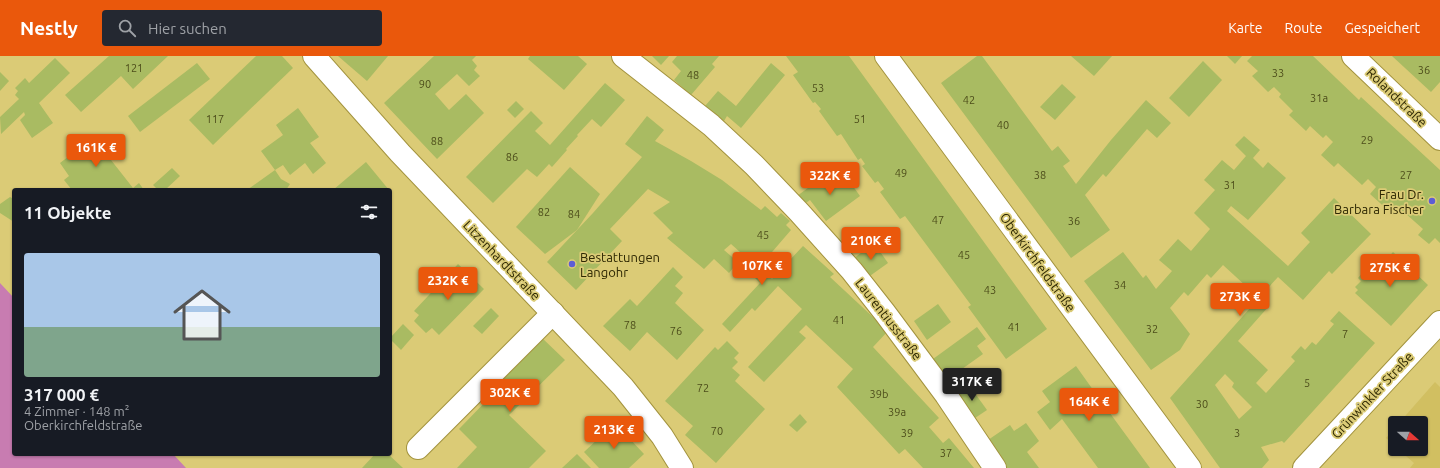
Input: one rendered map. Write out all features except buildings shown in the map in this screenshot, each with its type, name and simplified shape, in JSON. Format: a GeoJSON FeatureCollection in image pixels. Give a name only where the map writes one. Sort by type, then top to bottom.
{"type":"FeatureCollection","features":[{"type":"Feature","properties":{"kind":"street","name":"Litzenhardtstraße"},"geometry":{"type":"LineString","coordinates":[[314,56],[400,153],[623,387],[662,436],[682,468]]}},
{"type":"Feature","properties":{"kind":"street","name":"Laurentiusstraße"},"geometry":{"type":"LineString","coordinates":[[623,56],[711,125],[754,165],[799,212],[852,271],[885,313],[946,395],[996,468]]}},
{"type":"Feature","properties":{"kind":"street","name":"Oberkirchfeldstraße"},"geometry":{"type":"LineString","coordinates":[[886,56],[1190,468]]}},
{"type":"Feature","properties":{"kind":"street","name":"Rolandstraße"},"geometry":{"type":"LineString","coordinates":[[1353,56],[1440,139]]}},
{"type":"Feature","properties":{"kind":"street"},"geometry":{"type":"LineString","coordinates":[[418,448],[553,313]]}},
{"type":"Feature","properties":{"kind":"street","name":"Grünwinkler Straße"},"geometry":{"type":"LineString","coordinates":[[1304,468],[1440,322]]}},
{"type":"Feature","properties":{"kind":"shaded area"},"geometry":{"type":"Polygon","coordinates":[[[0,283],[12,296],[12,456],[175,456],[186,468],[0,468],[0,283]]]}},
{"type":"Feature","properties":{"kind":"shaded area"},"geometry":{"type":"Polygon","coordinates":[[[1435,382],[1440,387],[1440,468],[1410,468],[1414,463],[1406,456],[1428,456],[1428,416],[1405,416],[1435,382]]]}},
{"type":"Feature","properties":{"kind":"place","name":"Frau Dr. Barbara Fischer"},"geometry":{"type":"Point","coordinates":[1432,201]}},
{"type":"Feature","properties":{"kind":"place","name":"Bestattungen Langohr"},"geometry":{"type":"Point","coordinates":[572,264]}}]}
